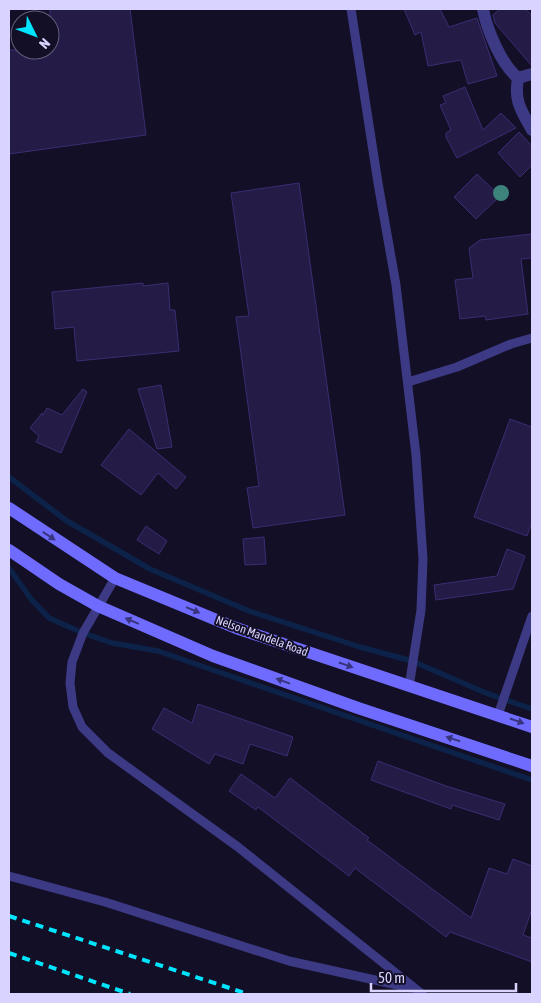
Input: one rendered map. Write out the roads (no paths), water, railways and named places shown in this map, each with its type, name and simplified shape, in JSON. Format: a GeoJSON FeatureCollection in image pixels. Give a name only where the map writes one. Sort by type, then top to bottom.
{"type":"FeatureCollection","features":[{"type":"Feature","properties":{"kind":"main road","name":"Nelson Mandela Road"},"geometry":{"type":"LineString","coordinates":[[9,508],[114,578],[236,628],[532,727]]}},
{"type":"Feature","properties":{"kind":"main road"},"geometry":{"type":"LineString","coordinates":[[9,550],[59,584],[98,606],[213,656],[358,708],[532,766]]}},
{"type":"Feature","properties":{"kind":"street"},"geometry":{"type":"LineString","coordinates":[[483,9],[486,22],[506,66],[518,78]]}},
{"type":"Feature","properties":{"kind":"street"},"geometry":{"type":"LineString","coordinates":[[518,78],[532,74]]}},
{"type":"Feature","properties":{"kind":"street"},"geometry":{"type":"LineString","coordinates":[[518,78],[517,100],[532,130]]}},
{"type":"Feature","properties":{"kind":"lane"},"geometry":{"type":"LineString","coordinates":[[352,9],[378,183],[396,285],[416,455],[423,559],[421,610],[409,686]]}},
{"type":"Feature","properties":{"kind":"lane"},"geometry":{"type":"LineString","coordinates":[[408,382],[458,367],[511,344],[532,338]]}},
{"type":"Feature","properties":{"kind":"lane"},"geometry":{"type":"LineString","coordinates":[[114,578],[83,633],[72,662],[70,683],[74,707],[82,727],[108,753],[238,847],[422,994]]}},
{"type":"Feature","properties":{"kind":"lane"},"geometry":{"type":"LineString","coordinates":[[498,715],[532,616]]}},
{"type":"Feature","properties":{"kind":"lane"},"geometry":{"type":"LineString","coordinates":[[9,876],[105,902],[289,961],[414,988]]}},
{"type":"Feature","properties":{"kind":"waterway"},"geometry":{"type":"LineString","coordinates":[[9,477],[67,521],[150,569],[249,611],[360,647],[412,661],[486,693],[532,709]]}},
{"type":"Feature","properties":{"kind":"waterway"},"geometry":{"type":"LineString","coordinates":[[9,568],[31,599],[49,618],[83,633],[112,643],[158,651],[532,780]]}},
{"type":"Feature","properties":{"kind":"railway"},"geometry":{"type":"LineString","coordinates":[[9,916],[248,994]]}},
{"type":"Feature","properties":{"kind":"railway"},"geometry":{"type":"LineString","coordinates":[[9,953],[130,994]]}}]}
